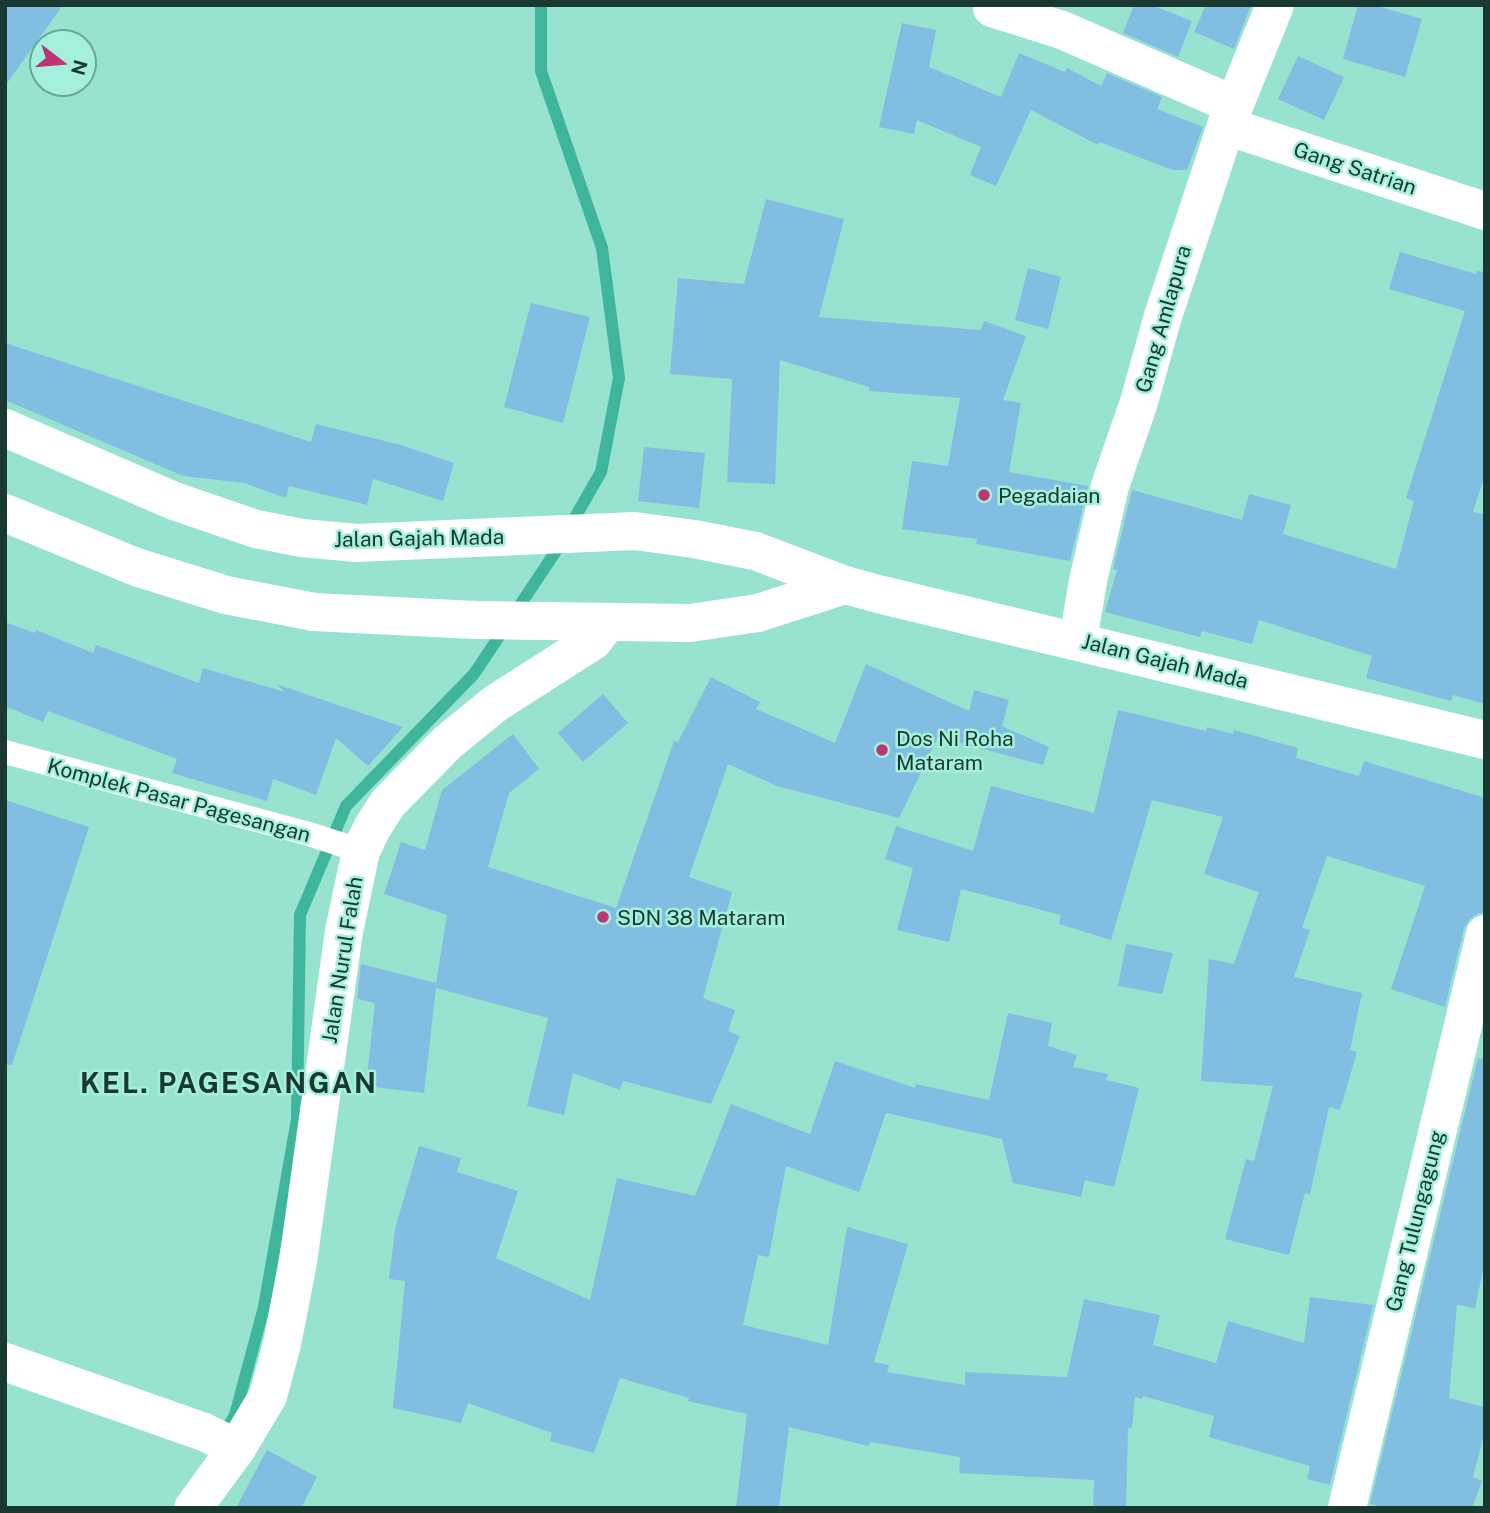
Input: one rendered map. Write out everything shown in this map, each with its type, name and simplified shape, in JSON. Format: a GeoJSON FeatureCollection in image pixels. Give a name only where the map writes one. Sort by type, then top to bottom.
{"type":"FeatureCollection","features":[{"type":"Feature","properties":{"kind":"street","name":"Gang Amlapura"},"geometry":{"type":"LineString","coordinates":[[1077,640],[1110,486],[1139,402],[1189,230],[1230,116],[1275,5]]}},
{"type":"Feature","properties":{"kind":"street","name":"Gang Satrian"},"geometry":{"type":"LineString","coordinates":[[992,8],[1062,30],[1230,116],[1485,211]]}},
{"type":"Feature","properties":{"kind":"street","name":"Jalan Gajah Mada"},"geometry":{"type":"LineString","coordinates":[[5,428],[174,501],[256,529],[302,538],[356,543],[635,531],[694,539],[755,551],[845,585],[1485,740]]}},
{"type":"Feature","properties":{"kind":"street"},"geometry":{"type":"LineString","coordinates":[[5,513],[136,567],[226,595],[314,612],[475,620],[690,624],[758,613],[845,585]]}},
{"type":"Feature","properties":{"kind":"street","name":"Jalan Nurul Falah"},"geometry":{"type":"LineString","coordinates":[[193,1508],[222,1441],[268,1395],[290,1309],[356,850],[388,803],[449,742],[496,703],[593,641],[607,623]]}},
{"type":"Feature","properties":{"kind":"street","name":"Gang Tulungagung"},"geometry":{"type":"LineString","coordinates":[[1347,1508],[1485,934]]}},
{"type":"Feature","properties":{"kind":"street"},"geometry":{"type":"LineString","coordinates":[[5,1362],[222,1441]]}},
{"type":"Feature","properties":{"kind":"lane","name":"Komplek Pasar Pagesangan"},"geometry":{"type":"LineString","coordinates":[[5,752],[309,834],[356,850]]}},
{"type":"Feature","properties":{"kind":"building"},"geometry":{"type":"Polygon","coordinates":[[[5,5],[63,5],[47,28],[28,28],[28,54],[5,86],[5,5]]]}},
{"type":"Feature","properties":{"kind":"building"},"geometry":{"type":"Polygon","coordinates":[[[1134,5],[1152,5],[1192,21],[1178,57],[1123,33],[1134,5]]]}},
{"type":"Feature","properties":{"kind":"building"},"geometry":{"type":"Polygon","coordinates":[[[1206,5],[1251,5],[1234,49],[1194,32],[1206,5]]]}},
{"type":"Feature","properties":{"kind":"building"},"geometry":{"type":"Polygon","coordinates":[[[1358,5],[1374,5],[1422,19],[1405,77],[1343,59],[1358,5]]]}},
{"type":"Feature","properties":{"kind":"building"},"geometry":{"type":"Polygon","coordinates":[[[902,23],[936,30],[929,67],[1001,97],[1019,53],[1065,72],[1067,68],[1101,86],[1107,73],[1162,97],[1157,109],[1203,127],[1187,170],[1173,170],[1099,142],[1098,145],[1031,110],[996,186],[970,175],[981,147],[917,120],[914,134],[879,127],[902,23]]]}},
{"type":"Feature","properties":{"kind":"building"},"geometry":{"type":"Polygon","coordinates":[[[1298,56],[1344,77],[1324,120],[1278,99],[1298,56]]]}},
{"type":"Feature","properties":{"kind":"building"},"geometry":{"type":"Polygon","coordinates":[[[766,199],[844,219],[819,317],[981,330],[984,321],[1026,336],[1003,400],[1021,403],[1009,472],[1088,486],[1070,561],[976,544],[977,539],[902,529],[912,461],[948,466],[960,398],[869,391],[869,387],[780,360],[775,484],[727,482],[732,379],[670,374],[678,278],[744,284],[766,199]]]}},
{"type":"Feature","properties":{"kind":"building"},"geometry":{"type":"Polygon","coordinates":[[[1400,252],[1476,274],[1477,271],[1485,272],[1485,475],[1473,512],[1485,514],[1485,704],[1453,695],[1451,701],[1366,678],[1372,656],[1259,620],[1252,644],[1202,631],[1200,637],[1105,612],[1117,570],[1113,569],[1132,490],[1242,520],[1249,494],[1291,505],[1283,534],[1396,569],[1414,501],[1406,498],[1465,311],[1389,289],[1400,252]]]}},
{"type":"Feature","properties":{"kind":"building"},"geometry":{"type":"Polygon","coordinates":[[[1028,268],[1061,277],[1048,329],[1015,320],[1028,268]]]}},
{"type":"Feature","properties":{"kind":"building"},"geometry":{"type":"Polygon","coordinates":[[[531,303],[590,317],[563,423],[504,407],[531,303]]]}},
{"type":"Feature","properties":{"kind":"building"},"geometry":{"type":"Polygon","coordinates":[[[5,343],[311,442],[316,424],[401,445],[454,463],[443,501],[373,479],[367,505],[289,486],[286,498],[244,483],[183,476],[5,400],[5,343]]]}},
{"type":"Feature","properties":{"kind":"building"},"geometry":{"type":"Polygon","coordinates":[[[644,447],[705,453],[699,508],[638,501],[644,447]]]}},
{"type":"Feature","properties":{"kind":"building"},"geometry":{"type":"Polygon","coordinates":[[[5,622],[35,633],[36,630],[93,653],[96,645],[199,683],[203,668],[285,692],[276,684],[403,727],[368,766],[336,738],[316,795],[273,779],[267,801],[172,773],[177,759],[48,711],[43,722],[5,706],[5,622]]]}},
{"type":"Feature","properties":{"kind":"building"},"geometry":{"type":"Polygon","coordinates":[[[866,664],[969,711],[974,690],[1009,700],[1002,726],[1049,747],[1043,765],[938,737],[899,818],[777,786],[728,764],[689,877],[732,892],[703,998],[735,1010],[728,1031],[740,1036],[711,1104],[623,1081],[620,1090],[573,1073],[564,1115],[527,1106],[548,1018],[436,988],[424,1093],[366,1086],[375,1003],[357,999],[361,964],[436,983],[447,915],[384,894],[401,842],[425,850],[442,790],[513,734],[539,769],[509,793],[488,867],[616,908],[674,741],[678,742],[711,677],[760,702],[756,709],[835,743],[866,664]]]}},
{"type":"Feature","properties":{"kind":"building"},"geometry":{"type":"Polygon","coordinates":[[[603,694],[628,723],[583,762],[558,733],[603,694]]]}},
{"type":"Feature","properties":{"kind":"building"},"geometry":{"type":"Polygon","coordinates":[[[1118,710],[1206,731],[1207,727],[1233,734],[1234,730],[1298,748],[1296,758],[1359,776],[1364,761],[1485,798],[1485,913],[1478,913],[1464,928],[1445,1007],[1391,989],[1425,886],[1327,856],[1302,928],[1310,930],[1294,977],[1362,993],[1350,1050],[1357,1052],[1340,1110],[1329,1107],[1310,1194],[1305,1193],[1289,1255],[1225,1239],[1246,1159],[1254,1161],[1273,1086],[1201,1081],[1209,959],[1234,964],[1259,892],[1204,874],[1223,817],[1152,800],[1111,940],[1059,924],[1061,915],[961,889],[949,942],[897,930],[913,868],[885,859],[896,826],[973,851],[991,786],[1094,813],[1118,710]]]}},
{"type":"Feature","properties":{"kind":"building"},"geometry":{"type":"Polygon","coordinates":[[[5,800],[89,827],[12,1065],[5,1064],[5,800]]]}},
{"type":"Feature","properties":{"kind":"building"},"geometry":{"type":"Polygon","coordinates":[[[1126,944],[1173,953],[1162,994],[1118,986],[1126,944]]]}},
{"type":"Feature","properties":{"kind":"building"},"geometry":{"type":"Polygon","coordinates":[[[1008,1013],[1052,1023],[1048,1046],[1077,1055],[1073,1067],[1108,1074],[1106,1080],[1139,1088],[1114,1187],[1085,1180],[1081,1197],[1013,1183],[1002,1139],[886,1113],[859,1192],[786,1166],[769,1257],[758,1255],[743,1325],[828,1345],[847,1227],[908,1244],[874,1362],[889,1365],[887,1372],[965,1385],[965,1372],[1067,1377],[1084,1299],[1160,1315],[1153,1345],[1216,1363],[1228,1321],[1304,1343],[1310,1297],[1373,1305],[1330,1485],[1307,1479],[1310,1466],[1209,1437],[1214,1416],[1143,1396],[1142,1399],[1135,1397],[1132,1428],[1128,1428],[1126,1508],[1093,1508],[1094,1480],[959,1473],[960,1457],[870,1442],[869,1446],[789,1427],[779,1508],[736,1508],[747,1414],[688,1401],[689,1398],[620,1378],[594,1453],[550,1441],[552,1433],[468,1403],[461,1423],[393,1408],[405,1281],[389,1279],[395,1229],[419,1146],[461,1158],[457,1172],[518,1191],[496,1258],[590,1300],[617,1178],[695,1196],[731,1104],[810,1134],[835,1061],[915,1088],[916,1084],[989,1100],[1008,1013]]]}},
{"type":"Feature","properties":{"kind":"building"},"geometry":{"type":"Polygon","coordinates":[[[1478,1058],[1485,1059],[1485,1261],[1475,1308],[1457,1305],[1449,1398],[1485,1407],[1485,1431],[1473,1477],[1482,1481],[1472,1508],[1386,1508],[1370,1504],[1478,1058]]]}},
{"type":"Feature","properties":{"kind":"building"},"geometry":{"type":"Polygon","coordinates":[[[267,1450],[317,1477],[301,1508],[236,1508],[267,1450]]]}},
{"type":"Feature","properties":{"kind":"waterway"},"geometry":{"type":"LineString","coordinates":[[229,1425],[235,1415],[264,1307],[297,1119],[300,915],[346,806],[474,674],[554,554],[601,472],[619,378],[602,248],[541,71],[541,5]]}},
{"type":"Feature","properties":{"kind":"place","name":"Pegadaian"},"geometry":{"type":"Point","coordinates":[984,495]}},
{"type":"Feature","properties":{"kind":"place","name":"Dos Ni Roha Mataram"},"geometry":{"type":"Point","coordinates":[882,750]}},
{"type":"Feature","properties":{"kind":"place","name":"SDN 38 Mataram"},"geometry":{"type":"Point","coordinates":[603,917]}},
{"type":"Feature","properties":{"kind":"district","name":"KEL. PAGESANGAN"},"geometry":{"type":"Point","coordinates":[229,1082]}}]}
